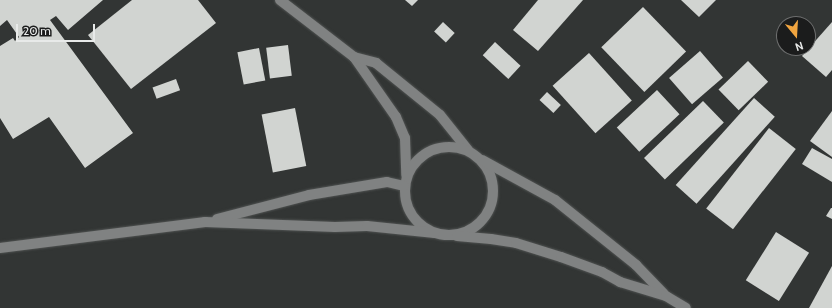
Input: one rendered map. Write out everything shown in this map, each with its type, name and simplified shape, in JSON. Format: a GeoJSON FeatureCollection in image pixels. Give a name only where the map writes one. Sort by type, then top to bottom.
{"type":"FeatureCollection","features":[{"type":"Feature","properties":{"kind":"street"},"geometry":{"type":"LineString","coordinates":[[280,0],[354,57],[396,117],[406,138],[405,202],[411,215],[421,227],[435,233]]}},
{"type":"Feature","properties":{"kind":"street"},"geometry":{"type":"LineString","coordinates":[[354,57],[376,64],[440,115],[468,150],[480,159],[555,200],[636,265],[666,296]]}},
{"type":"Feature","properties":{"kind":"street"},"geometry":{"type":"LineString","coordinates":[[405,182],[413,164],[424,154],[438,147],[453,146],[468,150]]}},
{"type":"Feature","properties":{"kind":"street"},"geometry":{"type":"LineString","coordinates":[[450,236],[465,233],[477,225],[487,214],[493,200],[493,185],[489,170],[480,159]]}},
{"type":"Feature","properties":{"kind":"street"},"geometry":{"type":"LineString","coordinates":[[0,248],[206,222],[309,195],[387,182],[405,182]]}},
{"type":"Feature","properties":{"kind":"street"},"geometry":{"type":"LineString","coordinates":[[206,222],[335,227],[367,226],[516,243],[602,272],[620,282],[666,296],[686,308]]}},
{"type":"Feature","properties":{"kind":"building"},"geometry":{"type":"Polygon","coordinates":[[[0,0],[103,0],[68,30],[56,16],[50,20],[133,133],[85,168],[49,117],[13,139],[0,118],[0,46],[13,38],[15,41],[19,37],[7,20],[0,26],[0,0]]]}},
{"type":"Feature","properties":{"kind":"building"},"geometry":{"type":"Polygon","coordinates":[[[132,0],[198,0],[216,23],[131,89],[88,35],[132,0]]]}},
{"type":"Feature","properties":{"kind":"building"},"geometry":{"type":"Polygon","coordinates":[[[405,0],[418,0],[412,6],[405,0]]]}},
{"type":"Feature","properties":{"kind":"building"},"geometry":{"type":"Polygon","coordinates":[[[538,0],[583,0],[538,51],[513,30],[538,0]]]}},
{"type":"Feature","properties":{"kind":"building"},"geometry":{"type":"Polygon","coordinates":[[[681,0],[716,0],[699,17],[681,0]]]}},
{"type":"Feature","properties":{"kind":"building"},"geometry":{"type":"Polygon","coordinates":[[[643,7],[686,52],[644,92],[601,47],[643,7]]]}},
{"type":"Feature","properties":{"kind":"building"},"geometry":{"type":"Polygon","coordinates":[[[443,22],[455,33],[446,42],[434,32],[443,22]]]}},
{"type":"Feature","properties":{"kind":"building"},"geometry":{"type":"Polygon","coordinates":[[[832,22],[832,70],[826,77],[802,56],[816,56],[816,40],[832,22]]]}},
{"type":"Feature","properties":{"kind":"building"},"geometry":{"type":"Polygon","coordinates":[[[495,42],[521,66],[508,79],[483,55],[495,42]]]}},
{"type":"Feature","properties":{"kind":"building"},"geometry":{"type":"Polygon","coordinates":[[[288,45],[292,76],[270,78],[266,48],[288,45]]]}},
{"type":"Feature","properties":{"kind":"building"},"geometry":{"type":"Polygon","coordinates":[[[259,48],[265,80],[244,85],[237,52],[259,48]]]}},
{"type":"Feature","properties":{"kind":"building"},"geometry":{"type":"Polygon","coordinates":[[[700,51],[723,77],[692,104],[669,78],[700,51]]]}},
{"type":"Feature","properties":{"kind":"building"},"geometry":{"type":"Polygon","coordinates":[[[589,53],[632,101],[595,133],[553,86],[589,53]]]}},
{"type":"Feature","properties":{"kind":"building"},"geometry":{"type":"Polygon","coordinates":[[[748,61],[768,82],[739,110],[719,89],[748,61]]]}},
{"type":"Feature","properties":{"kind":"building"},"geometry":{"type":"Polygon","coordinates":[[[176,79],[180,90],[157,99],[153,88],[176,79]]]}},
{"type":"Feature","properties":{"kind":"building"},"geometry":{"type":"Polygon","coordinates":[[[657,90],[680,114],[639,152],[617,128],[657,90]]]}},
{"type":"Feature","properties":{"kind":"building"},"geometry":{"type":"Polygon","coordinates":[[[547,92],[561,105],[553,113],[539,100],[547,92]]]}},
{"type":"Feature","properties":{"kind":"building"},"geometry":{"type":"Polygon","coordinates":[[[754,98],[775,117],[697,204],[676,185],[754,98]]]}},
{"type":"Feature","properties":{"kind":"building"},"geometry":{"type":"Polygon","coordinates":[[[703,101],[724,123],[665,180],[644,158],[703,101]]]}},
{"type":"Feature","properties":{"kind":"building"},"geometry":{"type":"Polygon","coordinates":[[[295,108],[306,166],[273,172],[262,114],[295,108]]]}},
{"type":"Feature","properties":{"kind":"building"},"geometry":{"type":"Polygon","coordinates":[[[832,111],[832,157],[810,141],[832,111]]]}},
{"type":"Feature","properties":{"kind":"building"},"geometry":{"type":"Polygon","coordinates":[[[769,128],[796,149],[733,229],[706,208],[769,128]]]}},
{"type":"Feature","properties":{"kind":"building"},"geometry":{"type":"Polygon","coordinates":[[[812,148],[832,159],[832,182],[802,164],[812,148]]]}},
{"type":"Feature","properties":{"kind":"building"},"geometry":{"type":"Polygon","coordinates":[[[832,208],[832,219],[826,216],[832,208]]]}},
{"type":"Feature","properties":{"kind":"building"},"geometry":{"type":"Polygon","coordinates":[[[776,232],[809,253],[779,301],[746,280],[776,232]]]}},
{"type":"Feature","properties":{"kind":"building"},"geometry":{"type":"Polygon","coordinates":[[[832,266],[832,308],[809,308],[832,266]]]}}]}
